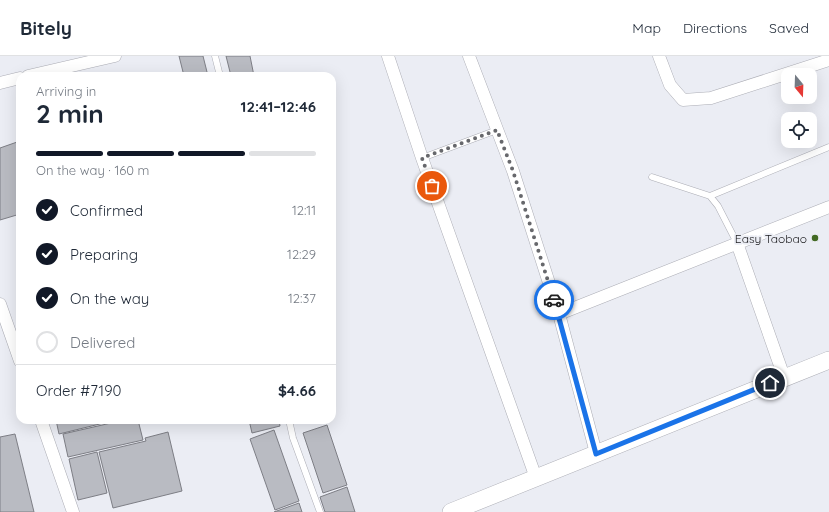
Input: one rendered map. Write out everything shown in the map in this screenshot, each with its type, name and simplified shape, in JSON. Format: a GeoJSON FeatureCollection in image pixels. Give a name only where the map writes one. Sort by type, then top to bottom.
{"type":"FeatureCollection","features":[{"type":"Feature","properties":{"kind":"street"},"geometry":{"type":"LineString","coordinates":[[45,72],[115,56]]}},
{"type":"Feature","properties":{"kind":"street"},"geometry":{"type":"LineString","coordinates":[[388,56],[422,158],[536,478]]}},
{"type":"Feature","properties":{"kind":"street"},"geometry":{"type":"LineString","coordinates":[[469,56],[513,171],[559,314],[596,454]]}},
{"type":"Feature","properties":{"kind":"street"},"geometry":{"type":"LineString","coordinates":[[659,56],[670,85],[684,100],[711,98],[829,60]]}},
{"type":"Feature","properties":{"kind":"street"},"geometry":{"type":"LineString","coordinates":[[0,82],[16,79]]}},
{"type":"Feature","properties":{"kind":"street"},"geometry":{"type":"LineString","coordinates":[[559,314],[829,206]]}},
{"type":"Feature","properties":{"kind":"street"},"geometry":{"type":"LineString","coordinates":[[737,243],[784,377]]}},
{"type":"Feature","properties":{"kind":"street"},"geometry":{"type":"LineString","coordinates":[[0,304],[16,350]]}},
{"type":"Feature","properties":{"kind":"street"},"geometry":{"type":"LineString","coordinates":[[451,512],[829,360]]}},
{"type":"Feature","properties":{"kind":"street"},"geometry":{"type":"LineString","coordinates":[[42,424],[73,512]]}},
{"type":"Feature","properties":{"kind":"lane"},"geometry":{"type":"LineString","coordinates":[[215,56],[219,72]]}},
{"type":"Feature","properties":{"kind":"lane"},"geometry":{"type":"LineString","coordinates":[[422,158],[497,130]]}},
{"type":"Feature","properties":{"kind":"lane"},"geometry":{"type":"LineString","coordinates":[[710,196],[829,147]]}},
{"type":"Feature","properties":{"kind":"lane"},"geometry":{"type":"LineString","coordinates":[[652,177],[710,196],[718,206],[737,243]]}},
{"type":"Feature","properties":{"kind":"lane"},"geometry":{"type":"LineString","coordinates":[[290,424],[293,438],[320,512]]}},
{"type":"Feature","properties":{"kind":"building"},"geometry":{"type":"Polygon","coordinates":[[[179,56],[203,56],[207,72],[183,72],[179,56]]]}},
{"type":"Feature","properties":{"kind":"building"},"geometry":{"type":"Polygon","coordinates":[[[226,56],[250,56],[253,72],[230,72],[226,56]]]}},
{"type":"Feature","properties":{"kind":"building"},"geometry":{"type":"Polygon","coordinates":[[[16,142],[16,215],[0,220],[0,148],[16,142]]]}},
{"type":"Feature","properties":{"kind":"building"},"geometry":{"type":"Polygon","coordinates":[[[57,424],[100,424],[59,434],[57,424]]]}},
{"type":"Feature","properties":{"kind":"building"},"geometry":{"type":"Polygon","coordinates":[[[107,424],[139,424],[143,440],[68,457],[63,434],[107,424]]]}},
{"type":"Feature","properties":{"kind":"building"},"geometry":{"type":"Polygon","coordinates":[[[250,424],[280,424],[280,426],[252,433],[250,424]]]}},
{"type":"Feature","properties":{"kind":"building"},"geometry":{"type":"Polygon","coordinates":[[[327,425],[347,485],[323,493],[303,433],[327,425]]]}},
{"type":"Feature","properties":{"kind":"building"},"geometry":{"type":"Polygon","coordinates":[[[274,430],[299,501],[275,510],[250,439],[274,430]]]}},
{"type":"Feature","properties":{"kind":"building"},"geometry":{"type":"Polygon","coordinates":[[[168,432],[182,491],[113,508],[99,452],[146,441],[145,438],[168,432]]]}},
{"type":"Feature","properties":{"kind":"building"},"geometry":{"type":"Polygon","coordinates":[[[15,434],[34,512],[0,512],[0,437],[15,434]]]}},
{"type":"Feature","properties":{"kind":"building"},"geometry":{"type":"Polygon","coordinates":[[[97,452],[107,493],[78,500],[69,459],[97,452]]]}},
{"type":"Feature","properties":{"kind":"building"},"geometry":{"type":"Polygon","coordinates":[[[347,487],[355,512],[325,512],[320,497],[347,487]]]}},
{"type":"Feature","properties":{"kind":"building"},"geometry":{"type":"Polygon","coordinates":[[[299,503],[302,512],[274,512],[299,503]]]}},
{"type":"Feature","properties":{"kind":"way so far"},"geometry":{"type":"LineString","coordinates":[[432,186],[422,158],[497,130],[513,171],[554,300]]}},
{"type":"Feature","properties":{"kind":"place","name":"Easy Taobao"},"geometry":{"type":"Point","coordinates":[815,238]}},
{"type":"Feature","properties":{"kind":"route"},"geometry":{"type":"LineString","coordinates":[[554,300],[596,454],[770,383]]}}]}
